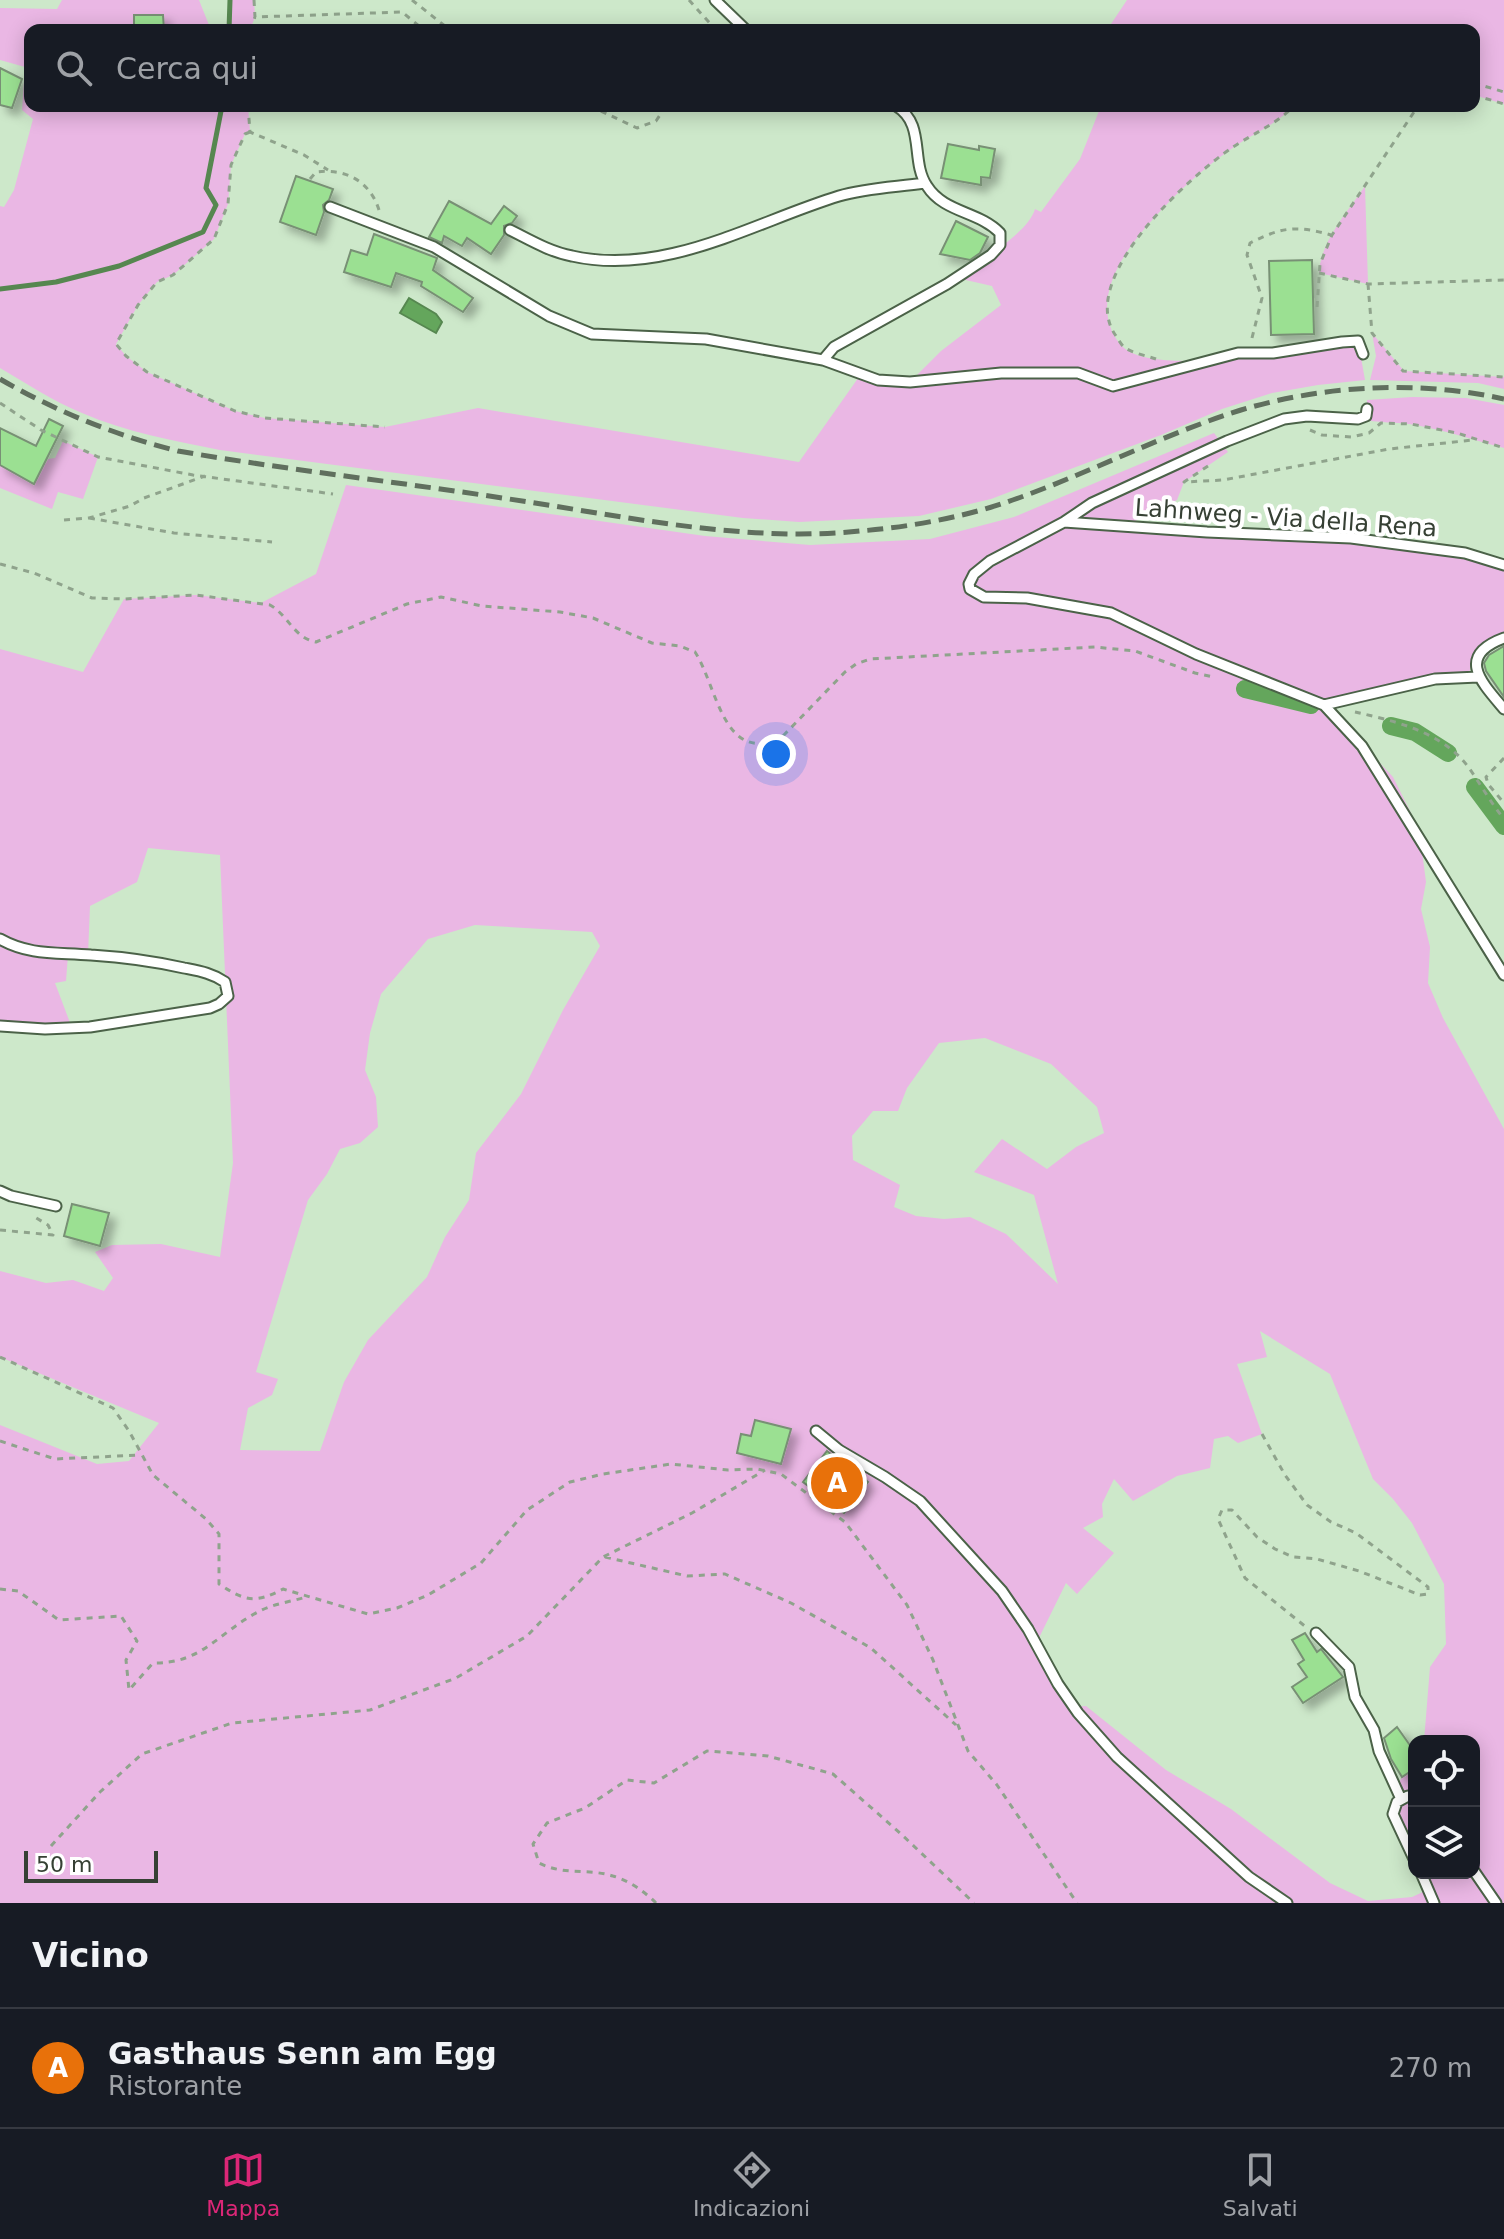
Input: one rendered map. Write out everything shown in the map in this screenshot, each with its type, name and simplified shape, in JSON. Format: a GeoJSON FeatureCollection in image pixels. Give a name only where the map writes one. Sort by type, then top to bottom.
{"type":"FeatureCollection","features":[{"type":"Feature","properties":{"kind":"lane"},"geometry":{"type":"LineString","coordinates":[[715,0],[740,24]]}},
{"type":"Feature","properties":{"kind":"lane"},"geometry":{"type":"LineString","coordinates":[[823,360],[834,347],[947,284],[991,255],[1000,245],[1000,233],[994,227],[952,209],[924,183],[911,120],[902,112]]}},
{"type":"Feature","properties":{"kind":"lane"},"geometry":{"type":"LineString","coordinates":[[510,230],[572,257],[613,260],[655,257],[730,238],[842,195],[924,183]]}},
{"type":"Feature","properties":{"kind":"lane"},"geometry":{"type":"LineString","coordinates":[[330,207],[434,247],[549,316],[592,334],[706,339],[823,360],[878,380],[910,382],[1001,373],[1078,373],[1113,386],[1238,353],[1273,353],[1358,341],[1363,354]]}},
{"type":"Feature","properties":{"kind":"lane","name":"Lahnweg - Via della Rena"},"geometry":{"type":"LineString","coordinates":[[1324,705],[1196,654],[1111,613],[1027,598],[984,597],[970,589],[969,584],[974,574],[990,561],[1064,522],[1092,503],[1227,441],[1284,419],[1307,416],[1358,419],[1366,416],[1367,409]]}},
{"type":"Feature","properties":{"kind":"lane","name":"Lahnweg - Via della Rena"},"geometry":{"type":"LineString","coordinates":[[1064,522],[1351,538],[1465,553],[1504,565]]}},
{"type":"Feature","properties":{"kind":"lane"},"geometry":{"type":"LineString","coordinates":[[1504,638],[1478,657],[1478,677],[1504,709]]}},
{"type":"Feature","properties":{"kind":"lane"},"geometry":{"type":"LineString","coordinates":[[1478,677],[1435,679],[1324,705],[1362,746],[1504,975]]}},
{"type":"Feature","properties":{"kind":"lane"},"geometry":{"type":"LineString","coordinates":[[0,939],[15,948],[45,955],[153,961],[214,974],[225,982],[228,996],[210,1008],[90,1027],[45,1029],[0,1026]]}},
{"type":"Feature","properties":{"kind":"lane"},"geometry":{"type":"LineString","coordinates":[[0,1191],[56,1206]]}},
{"type":"Feature","properties":{"kind":"lane"},"geometry":{"type":"LineString","coordinates":[[816,1431],[839,1450],[920,1501],[1002,1591],[1078,1713],[1117,1757],[1249,1877],[1287,1903]]}},
{"type":"Feature","properties":{"kind":"lane"},"geometry":{"type":"LineString","coordinates":[[1316,1633],[1349,1667],[1355,1697],[1374,1730],[1379,1751],[1401,1799]]}},
{"type":"Feature","properties":{"kind":"lane"},"geometry":{"type":"LineString","coordinates":[[1408,1798],[1401,1799],[1393,1807],[1393,1814],[1408,1846]]}},
{"type":"Feature","properties":{"kind":"lane"},"geometry":{"type":"LineString","coordinates":[[1424,1879],[1434,1903]]}},
{"type":"Feature","properties":{"kind":"lane"},"geometry":{"type":"LineString","coordinates":[[1480,1879],[1496,1903]]}},
{"type":"Feature","properties":{"kind":"path"},"geometry":{"type":"LineString","coordinates":[[252,24],[254,0]]}},
{"type":"Feature","properties":{"kind":"path"},"geometry":{"type":"LineString","coordinates":[[412,0],[442,24]]}},
{"type":"Feature","properties":{"kind":"path"},"geometry":{"type":"LineString","coordinates":[[689,0],[711,24]]}},
{"type":"Feature","properties":{"kind":"path"},"geometry":{"type":"LineString","coordinates":[[255,17],[402,12],[417,24]]}},
{"type":"Feature","properties":{"kind":"path"},"geometry":{"type":"LineString","coordinates":[[1480,85],[1504,92]]}},
{"type":"Feature","properties":{"kind":"path"},"geometry":{"type":"LineString","coordinates":[[1480,97],[1504,104]]}},
{"type":"Feature","properties":{"kind":"path"},"geometry":{"type":"LineString","coordinates":[[248,112],[250,132]]}},
{"type":"Feature","properties":{"kind":"path"},"geometry":{"type":"LineString","coordinates":[[603,112],[637,128],[656,121],[662,112]]}},
{"type":"Feature","properties":{"kind":"path"},"geometry":{"type":"LineString","coordinates":[[1158,360],[1125,349],[1108,325],[1107,294],[1125,254],[1169,201],[1234,146],[1266,129],[1287,112]]}},
{"type":"Feature","properties":{"kind":"path"},"geometry":{"type":"LineString","coordinates":[[1317,307],[1320,264],[1332,235],[1413,112]]}},
{"type":"Feature","properties":{"kind":"path"},"geometry":{"type":"LineString","coordinates":[[379,226],[379,208],[373,192],[357,179],[328,170],[304,155],[250,132],[245,134],[231,165],[228,204],[214,239],[173,275],[157,282],[138,305],[116,344],[147,372],[235,411],[265,418],[385,427]]}},
{"type":"Feature","properties":{"kind":"path"},"geometry":{"type":"LineString","coordinates":[[310,179],[316,172],[328,170]]}},
{"type":"Feature","properties":{"kind":"path"},"geometry":{"type":"LineString","coordinates":[[1249,353],[1262,298],[1247,255],[1250,243],[1276,230],[1303,227],[1332,235]]}},
{"type":"Feature","properties":{"kind":"path"},"geometry":{"type":"LineString","coordinates":[[1319,273],[1368,284],[1504,280]]}},
{"type":"Feature","properties":{"kind":"path"},"geometry":{"type":"LineString","coordinates":[[1368,284],[1372,333],[1403,371],[1504,377]]}},
{"type":"Feature","properties":{"kind":"path"},"geometry":{"type":"LineString","coordinates":[[0,403],[41,430],[98,457],[333,494]]}},
{"type":"Feature","properties":{"kind":"path"},"geometry":{"type":"LineString","coordinates":[[1308,429],[1322,435],[1351,437],[1369,433],[1381,423],[1411,424],[1457,433],[1504,448]]}},
{"type":"Feature","properties":{"kind":"path"},"geometry":{"type":"LineString","coordinates":[[1217,460],[1184,482],[1223,480],[1389,449],[1473,440]]}},
{"type":"Feature","properties":{"kind":"path"},"geometry":{"type":"LineString","coordinates":[[64,520],[89,518],[130,506],[205,476]]}},
{"type":"Feature","properties":{"kind":"path"},"geometry":{"type":"LineString","coordinates":[[1128,526],[1145,514],[1180,502]]}},
{"type":"Feature","properties":{"kind":"path"},"geometry":{"type":"LineString","coordinates":[[89,518],[174,533],[272,542]]}},
{"type":"Feature","properties":{"kind":"path"},"geometry":{"type":"LineString","coordinates":[[0,564],[34,573],[92,598],[196,595],[270,605],[278,609],[301,636],[316,642],[407,604],[441,597],[482,606],[560,612],[593,618],[652,643],[688,648],[695,652],[719,709],[731,728],[740,738],[762,744],[782,737],[856,664],[886,658],[1095,647],[1135,651],[1195,673],[1225,679]]}},
{"type":"Feature","properties":{"kind":"path"},"geometry":{"type":"LineString","coordinates":[[1352,711],[1413,727],[1454,753],[1469,768],[1504,819]]}},
{"type":"Feature","properties":{"kind":"path"},"geometry":{"type":"LineString","coordinates":[[1504,758],[1486,777],[1504,803]]}},
{"type":"Feature","properties":{"kind":"path"},"geometry":{"type":"LineString","coordinates":[[0,1230],[53,1235]]}},
{"type":"Feature","properties":{"kind":"path"},"geometry":{"type":"LineString","coordinates":[[0,1357],[113,1408],[153,1475],[206,1519],[219,1534],[219,1584],[239,1597],[264,1599],[283,1589],[368,1614],[397,1608],[428,1595],[481,1563],[527,1510],[570,1482],[671,1464],[765,1470],[781,1474],[845,1522],[907,1605],[933,1660],[968,1751],[997,1785],[1077,1903]]}},
{"type":"Feature","properties":{"kind":"path"},"geometry":{"type":"LineString","coordinates":[[1262,1434],[1285,1475],[1307,1505],[1331,1522],[1356,1533],[1428,1587],[1428,1594],[1420,1595],[1328,1562],[1293,1557],[1257,1537],[1232,1510],[1222,1510],[1218,1519],[1245,1578],[1316,1633]]}},
{"type":"Feature","properties":{"kind":"path"},"geometry":{"type":"LineString","coordinates":[[0,1441],[55,1459],[140,1455]]}},
{"type":"Feature","properties":{"kind":"path"},"geometry":{"type":"LineString","coordinates":[[51,1846],[100,1792],[142,1754],[232,1723],[370,1710],[456,1678],[527,1636],[603,1557],[681,1520],[765,1470]]}},
{"type":"Feature","properties":{"kind":"path"},"geometry":{"type":"LineString","coordinates":[[603,1557],[687,1576],[725,1574],[791,1603],[871,1648],[959,1727]]}},
{"type":"Feature","properties":{"kind":"path"},"geometry":{"type":"LineString","coordinates":[[0,1589],[18,1591],[59,1620],[121,1616],[137,1641],[126,1660],[129,1690],[153,1663],[175,1663],[208,1648],[258,1611],[309,1596]]}},
{"type":"Feature","properties":{"kind":"path"},"geometry":{"type":"LineString","coordinates":[[656,1903],[613,1875],[554,1871],[539,1863],[533,1844],[547,1823],[585,1808],[627,1780],[654,1783],[707,1751],[768,1756],[833,1774],[974,1903]]}},
{"type":"Feature","properties":{"kind":"shaded area"},"geometry":{"type":"Polygon","coordinates":[[[62,0],[199,0],[209,24],[24,24],[24,67],[0,60],[0,8],[57,9],[62,0]]]}},
{"type":"Feature","properties":{"kind":"shaded area"},"geometry":{"type":"Polygon","coordinates":[[[229,0],[254,0],[252,24],[227,24],[229,0]]]}},
{"type":"Feature","properties":{"kind":"shaded area"},"geometry":{"type":"Polygon","coordinates":[[[1127,0],[1504,0],[1504,104],[1480,97],[1480,24],[1111,24],[1127,0]]]}},
{"type":"Feature","properties":{"kind":"shaded area"},"geometry":{"type":"Polygon","coordinates":[[[24,112],[248,112],[250,132],[245,134],[231,165],[228,204],[214,239],[173,275],[157,282],[138,305],[116,344],[147,372],[235,411],[265,418],[385,427],[478,408],[799,462],[861,374],[910,382],[941,351],[1001,305],[992,286],[957,278],[1013,237],[1035,209],[1041,212],[1080,159],[1099,112],[1287,112],[1200,173],[1137,238],[1119,265],[1108,295],[1109,320],[1120,344],[1142,357],[1201,361],[1358,341],[1365,380],[1272,393],[1222,409],[991,499],[919,516],[799,522],[743,518],[220,450],[133,431],[99,420],[40,392],[0,368],[0,206],[4,207],[14,190],[33,119],[24,112]]]}},
{"type":"Feature","properties":{"kind":"shaded area"},"geometry":{"type":"Polygon","coordinates":[[[1365,186],[1368,284],[1319,273],[1330,238],[1365,186]]]}},
{"type":"Feature","properties":{"kind":"shaded area"},"geometry":{"type":"Polygon","coordinates":[[[409,298],[436,314],[442,322],[436,333],[400,313],[409,298]]]}},
{"type":"Feature","properties":{"kind":"shaded area"},"geometry":{"type":"Polygon","coordinates":[[[1372,333],[1404,371],[1504,377],[1504,389],[1478,383],[1370,380],[1376,356],[1372,333]]]}},
{"type":"Feature","properties":{"kind":"shaded area"},"geometry":{"type":"Polygon","coordinates":[[[1466,398],[1504,405],[1504,448],[1416,425],[1359,419],[1367,409],[1367,400],[1466,398]]]}},
{"type":"Feature","properties":{"kind":"shaded area"},"geometry":{"type":"Polygon","coordinates":[[[1214,433],[1228,452],[1184,482],[1177,500],[1145,514],[1130,525],[1400,543],[1490,563],[1504,570],[1504,633],[1481,648],[1469,673],[1325,704],[1393,777],[1419,829],[1426,882],[1421,909],[1430,947],[1428,983],[1443,1018],[1504,1129],[1504,1903],[0,1903],[0,1425],[97,1464],[129,1461],[159,1423],[0,1357],[0,1271],[46,1283],[73,1280],[104,1291],[113,1278],[95,1252],[112,1245],[161,1244],[220,1257],[233,1163],[220,855],[148,848],[137,882],[90,906],[88,955],[68,955],[66,981],[55,983],[72,1028],[0,1026],[0,649],[83,672],[124,599],[196,595],[261,603],[316,574],[346,485],[705,536],[810,545],[930,539],[1014,517],[1214,433]],[[475,925],[428,939],[381,994],[370,1033],[365,1070],[376,1097],[378,1127],[360,1143],[340,1149],[308,1200],[256,1372],[278,1379],[272,1395],[248,1408],[240,1450],[320,1451],[344,1382],[368,1340],[427,1277],[445,1237],[469,1200],[476,1153],[521,1094],[563,1010],[600,946],[592,932],[475,925]],[[985,1038],[939,1043],[907,1088],[898,1111],[873,1111],[852,1136],[853,1160],[900,1185],[894,1207],[916,1216],[944,1219],[970,1217],[1006,1234],[1058,1284],[1034,1195],[974,1172],[1002,1139],[1047,1169],[1076,1147],[1104,1133],[1097,1107],[1051,1064],[985,1038]],[[1260,1331],[1267,1357],[1237,1364],[1262,1434],[1238,1443],[1228,1436],[1214,1439],[1210,1468],[1177,1476],[1133,1501],[1114,1479],[1102,1504],[1103,1517],[1083,1528],[1114,1553],[1077,1594],[1066,1583],[1034,1648],[1069,1707],[1086,1706],[1166,1770],[1231,1809],[1330,1883],[1368,1901],[1412,1897],[1425,1891],[1419,1879],[1480,1879],[1480,1735],[1424,1735],[1430,1667],[1446,1644],[1444,1584],[1412,1523],[1373,1479],[1330,1374],[1260,1331]]]}},
{"type":"Feature","properties":{"kind":"shaded area"},"geometry":{"type":"Polygon","coordinates":[[[63,441],[98,457],[83,499],[58,492],[52,509],[0,488],[0,465],[34,483],[48,459],[55,458],[63,441]]]}},
{"type":"Feature","properties":{"kind":"shaded area"},"geometry":{"type":"Polygon","coordinates":[[[1408,1772],[1408,1855],[1389,1810],[1408,1772]]]}},
{"type":"Feature","properties":{"kind":"building"},"geometry":{"type":"Polygon","coordinates":[[[134,15],[163,15],[164,24],[134,24],[134,15]]]}},
{"type":"Feature","properties":{"kind":"building"},"geometry":{"type":"Polygon","coordinates":[[[0,68],[22,79],[12,108],[0,105],[0,68]]]}},
{"type":"Feature","properties":{"kind":"building"},"geometry":{"type":"Polygon","coordinates":[[[948,144],[979,150],[979,146],[995,149],[990,178],[981,177],[981,185],[941,178],[948,144]]]}},
{"type":"Feature","properties":{"kind":"building"},"geometry":{"type":"Polygon","coordinates":[[[296,176],[333,189],[329,200],[323,205],[324,212],[316,235],[280,222],[296,176]]]}},
{"type":"Feature","properties":{"kind":"building"},"geometry":{"type":"Polygon","coordinates":[[[449,201],[491,224],[504,206],[517,216],[512,223],[504,226],[504,235],[491,254],[467,238],[462,246],[444,236],[442,243],[429,237],[449,201]]]}},
{"type":"Feature","properties":{"kind":"building"},"geometry":{"type":"Polygon","coordinates":[[[956,221],[988,237],[980,253],[970,260],[940,254],[956,221]]]}},
{"type":"Feature","properties":{"kind":"building"},"geometry":{"type":"Polygon","coordinates":[[[374,234],[437,258],[433,270],[473,298],[463,312],[421,286],[422,282],[396,273],[391,287],[344,272],[351,250],[367,255],[374,234]]]}},
{"type":"Feature","properties":{"kind":"building"},"geometry":{"type":"Polygon","coordinates":[[[1312,260],[1314,334],[1271,335],[1269,261],[1312,260]]]}},
{"type":"Feature","properties":{"kind":"building"},"geometry":{"type":"Polygon","coordinates":[[[49,419],[63,426],[34,484],[0,465],[0,428],[36,446],[49,419]]]}},
{"type":"Feature","properties":{"kind":"building"},"geometry":{"type":"Polygon","coordinates":[[[1504,646],[1504,697],[1484,663],[1489,655],[1504,646]]]}},
{"type":"Feature","properties":{"kind":"building"},"geometry":{"type":"Polygon","coordinates":[[[72,1204],[109,1213],[100,1246],[64,1236],[72,1204]]]}},
{"type":"Feature","properties":{"kind":"building"},"geometry":{"type":"Polygon","coordinates":[[[755,1420],[791,1429],[781,1464],[737,1453],[741,1434],[751,1436],[755,1420]]]}},
{"type":"Feature","properties":{"kind":"building"},"geometry":{"type":"Polygon","coordinates":[[[827,1451],[868,1482],[844,1513],[803,1482],[827,1451]]]}},
{"type":"Feature","properties":{"kind":"building"},"geometry":{"type":"Polygon","coordinates":[[[1305,1633],[1317,1652],[1321,1649],[1343,1677],[1303,1703],[1292,1687],[1307,1677],[1298,1664],[1304,1660],[1292,1640],[1305,1633]]]}},
{"type":"Feature","properties":{"kind":"building"},"geometry":{"type":"Polygon","coordinates":[[[1397,1727],[1408,1743],[1408,1773],[1402,1777],[1391,1759],[1384,1738],[1397,1727]]]}},
{"type":"Feature","properties":{"kind":"waterway"},"geometry":{"type":"LineString","coordinates":[[229,24],[230,0]]}},
{"type":"Feature","properties":{"kind":"waterway"},"geometry":{"type":"LineString","coordinates":[[0,289],[56,282],[119,266],[203,232],[216,205],[206,188],[221,112]]}},
{"type":"Feature","properties":{"kind":"waterway"},"geometry":{"type":"LineString","coordinates":[[1245,689],[1311,705]]}},
{"type":"Feature","properties":{"kind":"waterway"},"geometry":{"type":"LineString","coordinates":[[1391,726],[1415,732],[1448,753]]}},
{"type":"Feature","properties":{"kind":"waterway"},"geometry":{"type":"LineString","coordinates":[[1475,787],[1504,826]]}},
{"type":"Feature","properties":{"kind":"railway"},"geometry":{"type":"LineString","coordinates":[[0,379],[87,421],[178,451],[684,526],[816,534],[878,529],[971,513],[1036,491],[1211,420],[1306,395],[1406,388],[1439,389],[1504,399]]}},
{"type":"Feature","properties":{"kind":"place","name":"Gasthaus Senn am Egg"},"geometry":{"type":"Point","coordinates":[837,1483]}}]}
